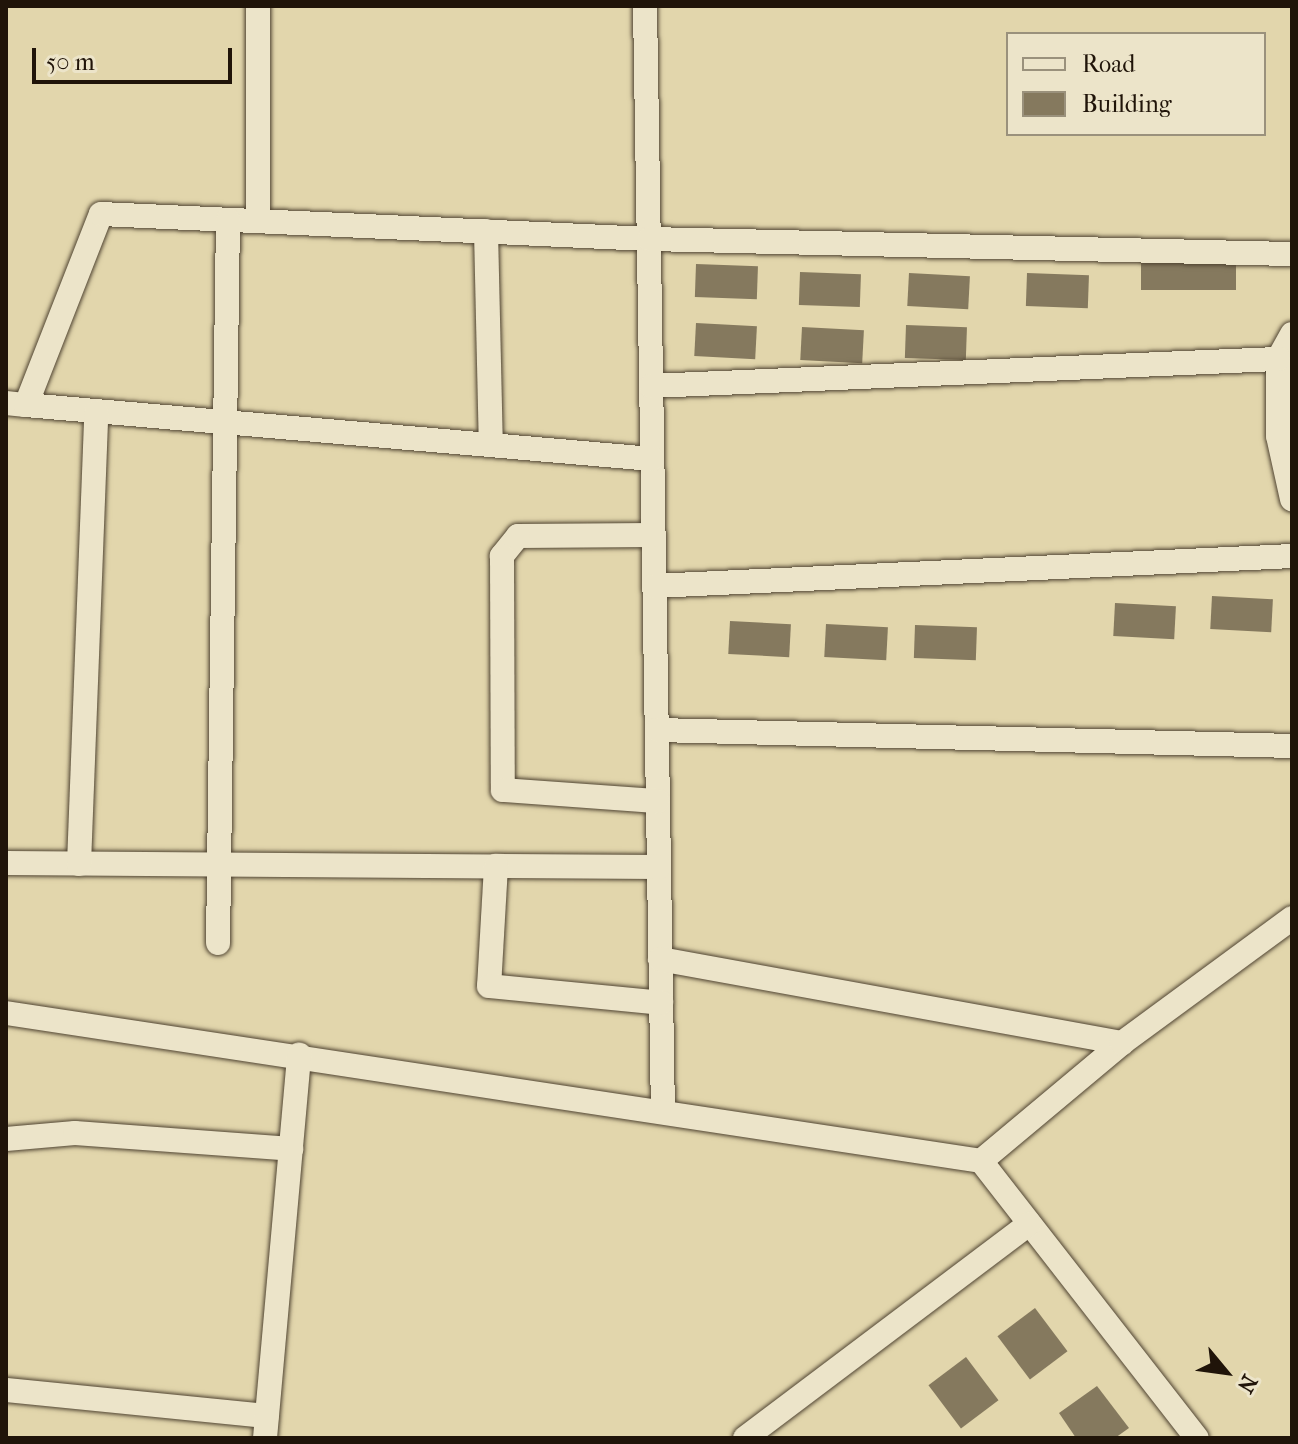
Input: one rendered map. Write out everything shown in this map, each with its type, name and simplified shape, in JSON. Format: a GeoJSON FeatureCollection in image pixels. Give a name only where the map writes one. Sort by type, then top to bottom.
{"type":"FeatureCollection","features":[{"type":"Feature","properties":{"kind":"street"},"geometry":{"type":"LineString","coordinates":[[258,6],[258,221]]}},
{"type":"Feature","properties":{"kind":"street"},"geometry":{"type":"LineString","coordinates":[[645,6],[663,1109]]}},
{"type":"Feature","properties":{"kind":"street"},"geometry":{"type":"LineString","coordinates":[[652,459],[16,404],[101,214],[649,239],[1292,254]]}},
{"type":"Feature","properties":{"kind":"street"},"geometry":{"type":"LineString","coordinates":[[218,943],[228,220]]}},
{"type":"Feature","properties":{"kind":"street"},"geometry":{"type":"LineString","coordinates":[[486,231],[491,445]]}},
{"type":"Feature","properties":{"kind":"street"},"geometry":{"type":"LineString","coordinates":[[1292,334],[1278,359],[1278,436],[1292,499]]}},
{"type":"Feature","properties":{"kind":"street"},"geometry":{"type":"LineString","coordinates":[[651,386],[1278,359]]}},
{"type":"Feature","properties":{"kind":"street"},"geometry":{"type":"LineString","coordinates":[[79,864],[96,412]]}},
{"type":"Feature","properties":{"kind":"street"},"geometry":{"type":"LineString","coordinates":[[653,535],[518,536],[502,556],[503,790],[658,801]]}},
{"type":"Feature","properties":{"kind":"street"},"geometry":{"type":"LineString","coordinates":[[654,586],[1292,556]]}},
{"type":"Feature","properties":{"kind":"street"},"geometry":{"type":"LineString","coordinates":[[657,730],[1292,746]]}},
{"type":"Feature","properties":{"kind":"street"},"geometry":{"type":"LineString","coordinates":[[6,863],[218,867],[659,867]]}},
{"type":"Feature","properties":{"kind":"street"},"geometry":{"type":"LineString","coordinates":[[496,866],[489,986],[661,1003]]}},
{"type":"Feature","properties":{"kind":"street"},"geometry":{"type":"LineString","coordinates":[[981,1161],[1122,1043],[1292,918]]}},
{"type":"Feature","properties":{"kind":"street"},"geometry":{"type":"LineString","coordinates":[[660,959],[1122,1043]]}},
{"type":"Feature","properties":{"kind":"street"},"geometry":{"type":"LineString","coordinates":[[6,1013],[663,1109],[981,1161],[1183,1433]]}},
{"type":"Feature","properties":{"kind":"street"},"geometry":{"type":"LineString","coordinates":[[6,1390],[266,1427],[299,1055]]}},
{"type":"Feature","properties":{"kind":"street"},"geometry":{"type":"LineString","coordinates":[[6,1139],[75,1133],[291,1149]]}},
{"type":"Feature","properties":{"kind":"street"},"geometry":{"type":"LineString","coordinates":[[745,1438],[1029,1224]]}},
{"type":"Feature","properties":{"kind":"building"},"geometry":{"type":"Polygon","coordinates":[[[1141,262],[1236,262],[1236,290],[1141,290],[1141,262]]]}},
{"type":"Feature","properties":{"kind":"building"},"geometry":{"type":"Polygon","coordinates":[[[696,264],[758,266],[757,299],[695,297],[696,264]]]}},
{"type":"Feature","properties":{"kind":"building"},"geometry":{"type":"Polygon","coordinates":[[[800,272],[861,274],[860,307],[799,305],[800,272]]]}},
{"type":"Feature","properties":{"kind":"building"},"geometry":{"type":"Polygon","coordinates":[[[909,273],[970,276],[968,309],[907,306],[909,273]]]}},
{"type":"Feature","properties":{"kind":"building"},"geometry":{"type":"Polygon","coordinates":[[[1027,273],[1089,275],[1088,308],[1026,306],[1027,273]]]}},
{"type":"Feature","properties":{"kind":"building"},"geometry":{"type":"Polygon","coordinates":[[[696,323],[757,326],[755,359],[694,356],[696,323]]]}},
{"type":"Feature","properties":{"kind":"building"},"geometry":{"type":"Polygon","coordinates":[[[906,325],[967,327],[966,360],[905,358],[906,325]]]}},
{"type":"Feature","properties":{"kind":"building"},"geometry":{"type":"Polygon","coordinates":[[[802,327],[864,330],[862,363],[800,360],[802,327]]]}},
{"type":"Feature","properties":{"kind":"building"},"geometry":{"type":"Polygon","coordinates":[[[1212,596],[1273,599],[1271,632],[1210,629],[1212,596]]]}},
{"type":"Feature","properties":{"kind":"building"},"geometry":{"type":"Polygon","coordinates":[[[1115,603],[1176,606],[1174,639],[1113,636],[1115,603]]]}},
{"type":"Feature","properties":{"kind":"building"},"geometry":{"type":"Polygon","coordinates":[[[730,621],[791,624],[789,657],[728,654],[730,621]]]}},
{"type":"Feature","properties":{"kind":"building"},"geometry":{"type":"Polygon","coordinates":[[[826,624],[888,627],[886,660],[824,657],[826,624]]]}},
{"type":"Feature","properties":{"kind":"building"},"geometry":{"type":"Polygon","coordinates":[[[915,625],[977,627],[976,660],[914,658],[915,625]]]}},
{"type":"Feature","properties":{"kind":"building"},"geometry":{"type":"Polygon","coordinates":[[[1035,1308],[1067,1351],[1030,1379],[997,1336],[1035,1308]]]}},
{"type":"Feature","properties":{"kind":"building"},"geometry":{"type":"Polygon","coordinates":[[[966,1357],[998,1400],[961,1428],[928,1385],[966,1357]]]}},
{"type":"Feature","properties":{"kind":"building"},"geometry":{"type":"Polygon","coordinates":[[[1097,1386],[1129,1428],[1115,1438],[1076,1438],[1059,1413],[1097,1386]]]}}]}
